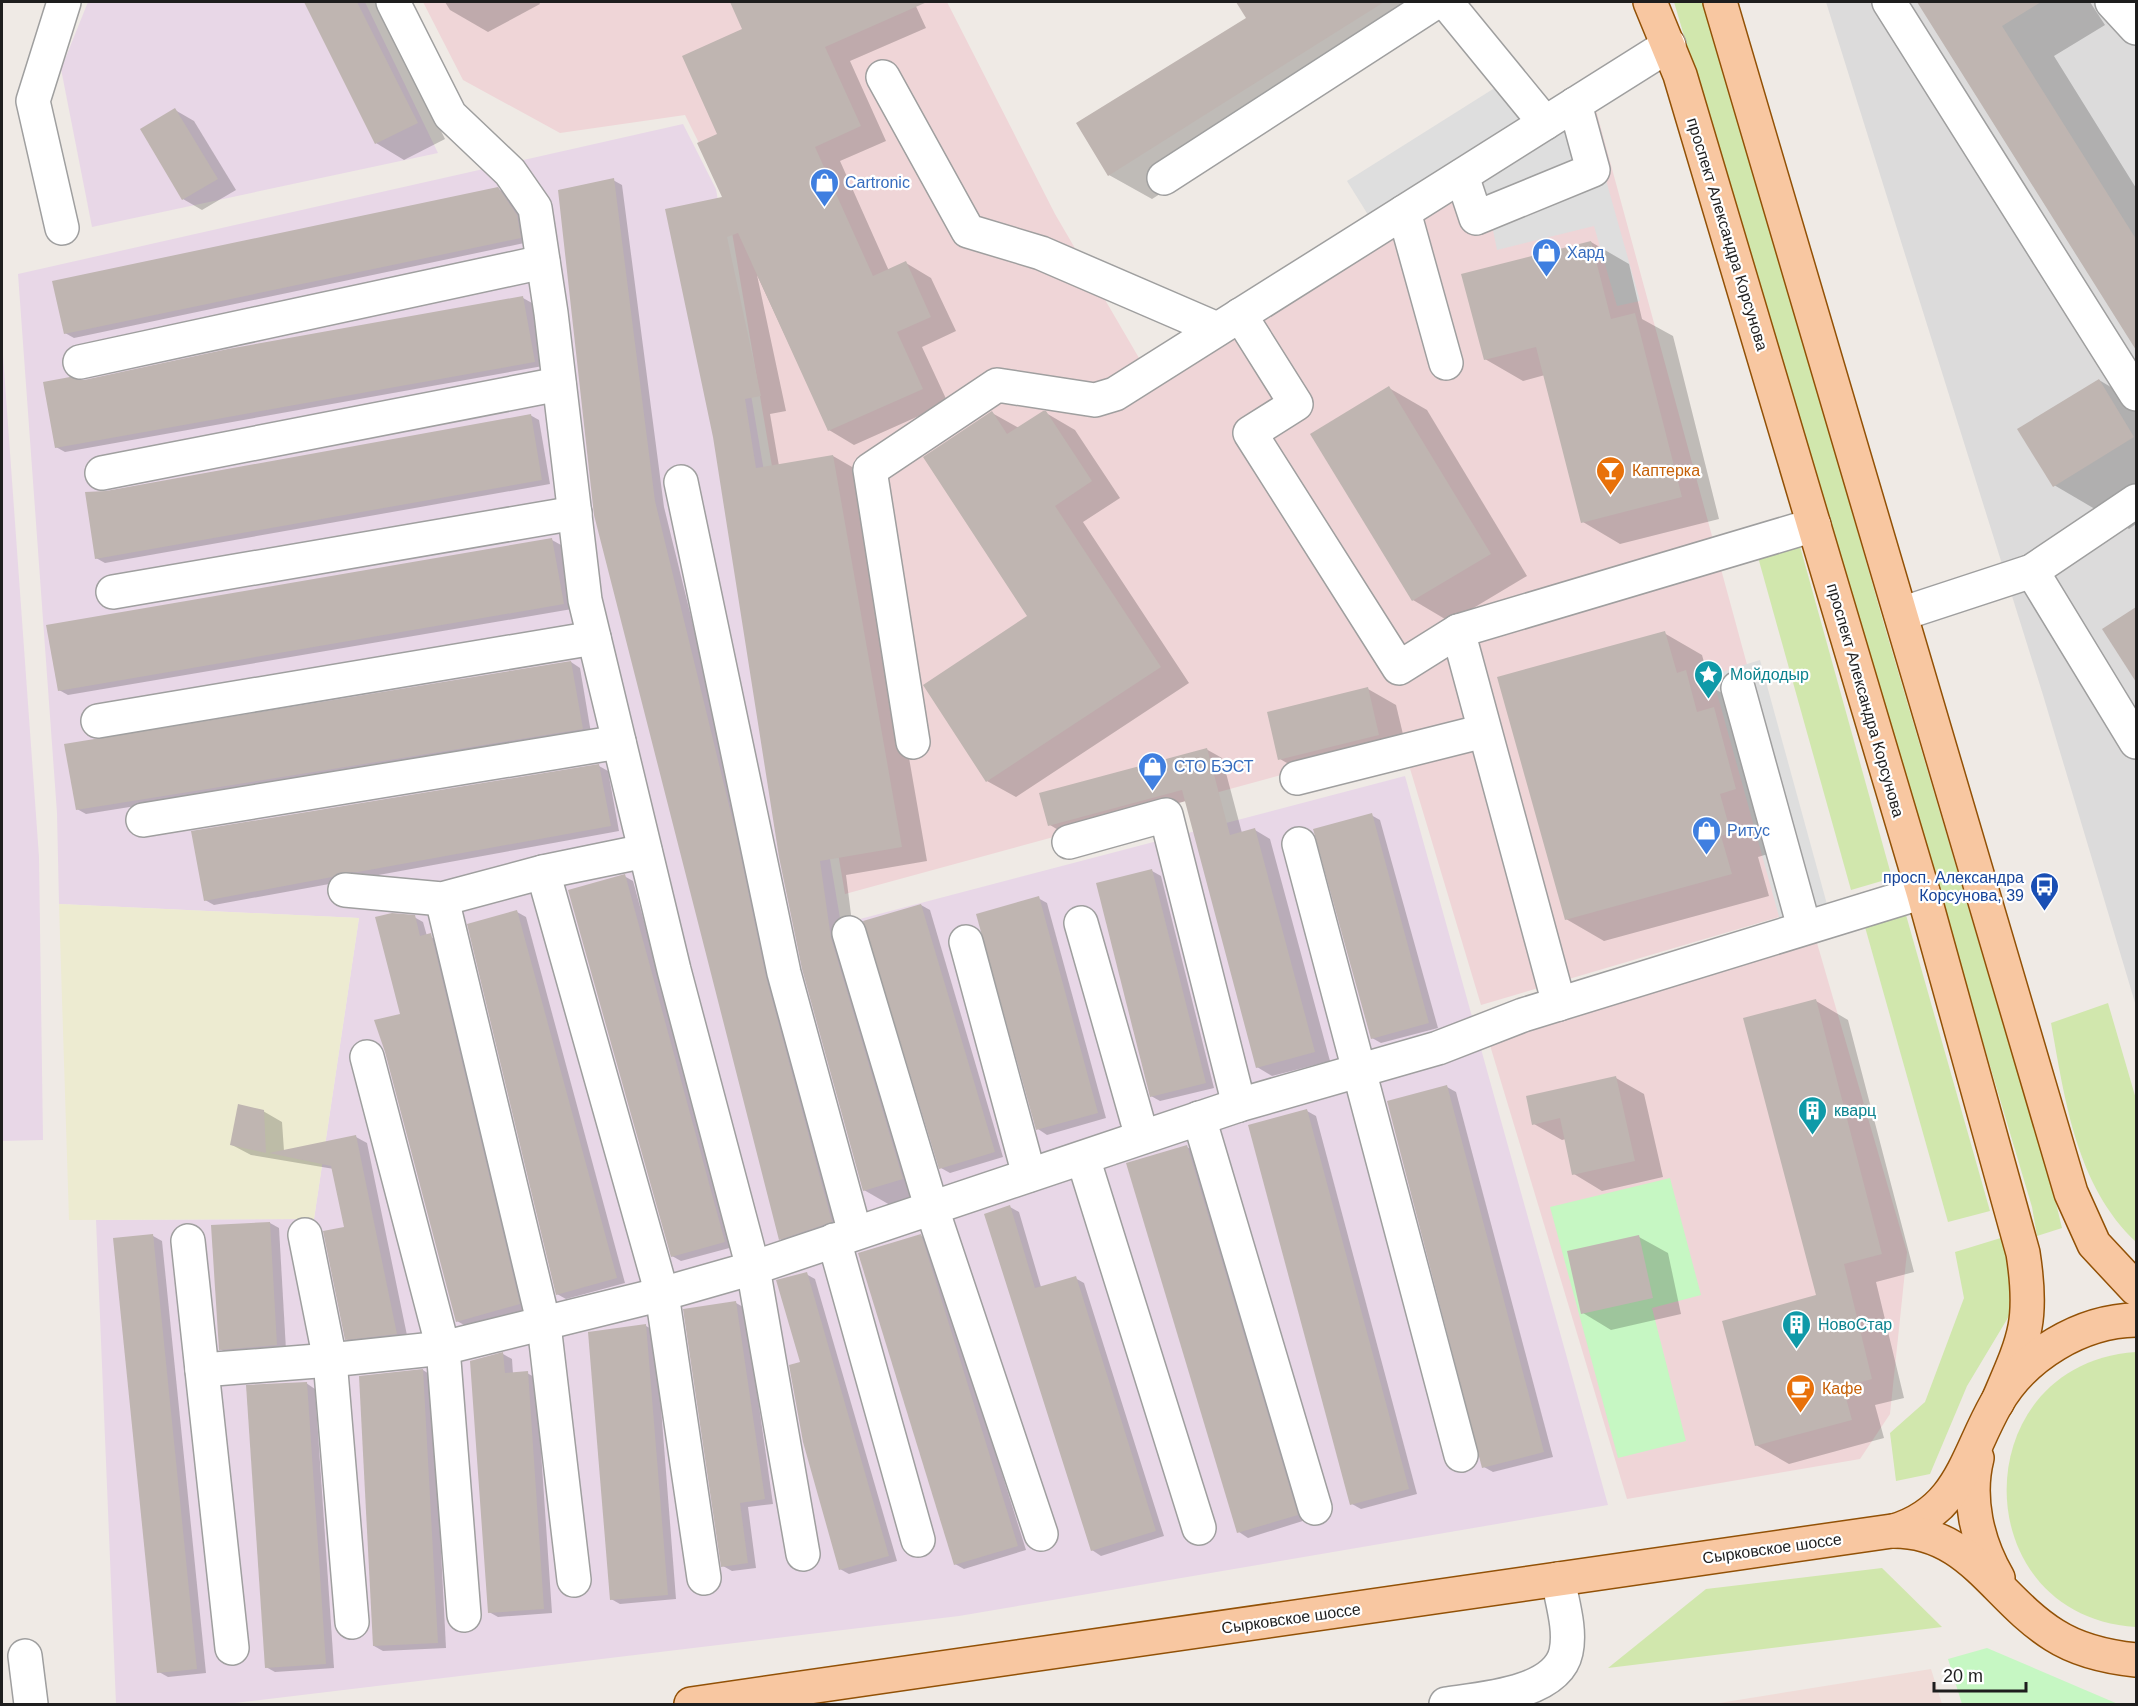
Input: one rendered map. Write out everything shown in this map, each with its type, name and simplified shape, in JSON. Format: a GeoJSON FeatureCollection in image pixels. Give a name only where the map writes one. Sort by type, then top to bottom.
{"type":"FeatureCollection","features":[{"type":"Feature","properties":{"kind":"main road","name":"проспект Александра Корсунова"},"geometry":{"type":"LineString","coordinates":[[1650,2],[1669,45],[1814,525],[1923,892],[2013,1213],[2029,1292],[2029,1315],[2024,1342],[1997,1403]]}},
{"type":"Feature","properties":{"kind":"main road"},"geometry":{"type":"LineString","coordinates":[[1720,2],[2071,1193],[2094,1244],[2110,1264],[2136,1289]]}},
{"type":"Feature","properties":{"kind":"main road"},"geometry":{"type":"LineString","coordinates":[[1892,1531],[1923,1519],[1937,1509],[1959,1480],[1997,1403],[2016,1377],[2032,1362],[2069,1337],[2100,1325],[2136,1320]]}},
{"type":"Feature","properties":{"kind":"main road"},"geometry":{"type":"LineString","coordinates":[[1982,1435],[1974,1468],[1973,1501],[1978,1533],[1990,1564],[2007,1593],[2030,1617]]}},
{"type":"Feature","properties":{"kind":"main road"},"geometry":{"type":"LineString","coordinates":[[1892,1531],[1910,1531],[1944,1540],[1972,1561],[2030,1617],[2054,1635],[2081,1649],[2110,1657],[2136,1660]]}},
{"type":"Feature","properties":{"kind":"main road","name":"Сырковское шоссе"},"geometry":{"type":"LineString","coordinates":[[691,1704],[1892,1531]]}},
{"type":"Feature","properties":{"kind":"street"},"geometry":{"type":"LineString","coordinates":[[62,228],[33,101],[64,2]]}},
{"type":"Feature","properties":{"kind":"street"},"geometry":{"type":"LineString","coordinates":[[393,2],[450,115],[510,172],[535,208],[585,600],[645,851],[753,1268],[803,1554]]}},
{"type":"Feature","properties":{"kind":"street"},"geometry":{"type":"LineString","coordinates":[[1164,178],[1436,2]]}},
{"type":"Feature","properties":{"kind":"street"},"geometry":{"type":"LineString","coordinates":[[1446,2],[1545,123]]}},
{"type":"Feature","properties":{"kind":"street"},"geometry":{"type":"LineString","coordinates":[[1889,2],[2136,394]]}},
{"type":"Feature","properties":{"kind":"street"},"geometry":{"type":"LineString","coordinates":[[2112,2],[2136,28]]}},
{"type":"Feature","properties":{"kind":"street"},"geometry":{"type":"LineString","coordinates":[[913,742],[870,470],[997,386],[1095,400],[1115,394],[1669,45]]}},
{"type":"Feature","properties":{"kind":"street"},"geometry":{"type":"LineString","coordinates":[[884,77],[968,231],[1041,254],[1228,322],[1296,404],[1250,433],[1399,668],[1458,631],[1814,525]]}},
{"type":"Feature","properties":{"kind":"street"},"geometry":{"type":"LineString","coordinates":[[1462,176],[1476,218],[1593,170],[1575,104]]}},
{"type":"Feature","properties":{"kind":"street"},"geometry":{"type":"LineString","coordinates":[[1404,212],[1446,363]]}},
{"type":"Feature","properties":{"kind":"street"},"geometry":{"type":"LineString","coordinates":[[80,362],[543,262]]}},
{"type":"Feature","properties":{"kind":"street"},"geometry":{"type":"LineString","coordinates":[[102,472],[559,384]]}},
{"type":"Feature","properties":{"kind":"street"},"geometry":{"type":"LineString","coordinates":[[681,482],[784,973],[918,1540]]}},
{"type":"Feature","properties":{"kind":"street"},"geometry":{"type":"LineString","coordinates":[[1901,614],[2032,571],[2135,504]]}},
{"type":"Feature","properties":{"kind":"street"},"geometry":{"type":"LineString","coordinates":[[113,592],[574,513]]}},
{"type":"Feature","properties":{"kind":"street"},"geometry":{"type":"LineString","coordinates":[[2032,571],[2136,742]]}},
{"type":"Feature","properties":{"kind":"street"},"geometry":{"type":"LineString","coordinates":[[1458,631],[1559,1004]]}},
{"type":"Feature","properties":{"kind":"street"},"geometry":{"type":"LineString","coordinates":[[98,721],[594,638]]}},
{"type":"Feature","properties":{"kind":"street"},"geometry":{"type":"LineString","coordinates":[[1738,688],[1804,927]]}},
{"type":"Feature","properties":{"kind":"street"},"geometry":{"type":"LineString","coordinates":[[1297,778],[1484,731]]}},
{"type":"Feature","properties":{"kind":"street"},"geometry":{"type":"LineString","coordinates":[[143,820],[619,742]]}},
{"type":"Feature","properties":{"kind":"street"},"geometry":{"type":"LineString","coordinates":[[1068,842],[1166,815],[1239,1105]]}},
{"type":"Feature","properties":{"kind":"street"},"geometry":{"type":"LineString","coordinates":[[1299,844],[1461,1455]]}},
{"type":"Feature","properties":{"kind":"street"},"geometry":{"type":"LineString","coordinates":[[345,890],[442,899],[543,872],[645,851]]}},
{"type":"Feature","properties":{"kind":"street"},"geometry":{"type":"LineString","coordinates":[[543,872],[662,1294],[704,1578]]}},
{"type":"Feature","properties":{"kind":"street"},"geometry":{"type":"LineString","coordinates":[[202,1370],[443,1348],[544,1325],[662,1294],[753,1268],[931,1206],[1239,1105],[1438,1048],[1559,1004],[1923,892]]}},
{"type":"Feature","properties":{"kind":"street"},"geometry":{"type":"LineString","coordinates":[[442,899],[544,1325],[574,1580]]}},
{"type":"Feature","properties":{"kind":"street"},"geometry":{"type":"LineString","coordinates":[[1081,923],[1142,1137]]}},
{"type":"Feature","properties":{"kind":"street"},"geometry":{"type":"LineString","coordinates":[[849,933],[931,1206],[1041,1534]]}},
{"type":"Feature","properties":{"kind":"street"},"geometry":{"type":"LineString","coordinates":[[966,942],[1029,1175]]}},
{"type":"Feature","properties":{"kind":"street"},"geometry":{"type":"LineString","coordinates":[[367,1057],[443,1348],[464,1615]]}},
{"type":"Feature","properties":{"kind":"street"},"geometry":{"type":"LineString","coordinates":[[1199,1118],[1315,1508]]}},
{"type":"Feature","properties":{"kind":"street"},"geometry":{"type":"LineString","coordinates":[[1083,1158],[1199,1528]]}},
{"type":"Feature","properties":{"kind":"street"},"geometry":{"type":"LineString","coordinates":[[305,1235],[330,1360],[352,1622]]}},
{"type":"Feature","properties":{"kind":"street"},"geometry":{"type":"LineString","coordinates":[[188,1241],[231,1648]]}},
{"type":"Feature","properties":{"kind":"street"},"geometry":{"type":"LineString","coordinates":[[1446,1704],[1514,1693],[1536,1685],[1554,1672],[1566,1654],[1568,1636],[1558,1579]]}},
{"type":"Feature","properties":{"kind":"street"},"geometry":{"type":"LineString","coordinates":[[25,1656],[31,1704]]}},
{"type":"Feature","properties":{"kind":"shaded area"},"geometry":{"type":"Polygon","coordinates":[[[88,2],[365,2],[438,153],[92,227],[61,69],[88,2]]]}},
{"type":"Feature","properties":{"kind":"shaded area"},"geometry":{"type":"Polygon","coordinates":[[[423,2],[947,2],[1055,214],[1153,382],[1593,99],[1813,907],[1481,1005],[1402,742],[845,894],[726,197],[685,115],[560,133],[463,80],[423,2]]]}},
{"type":"Feature","properties":{"kind":"shaded area"},"geometry":{"type":"Polygon","coordinates":[[[1826,2],[2136,2],[2136,1006],[2043,695],[1826,2]]]}},
{"type":"Feature","properties":{"kind":"shaded area"},"geometry":{"type":"Polygon","coordinates":[[[1501,84],[1524,121],[1370,218],[1347,181],[1501,84]]]}},
{"type":"Feature","properties":{"kind":"shaded area"},"geometry":{"type":"Polygon","coordinates":[[[1586,109],[1640,301],[1617,306],[1594,226],[1497,250],[1482,176],[1586,109]]]}},
{"type":"Feature","properties":{"kind":"shaded area"},"geometry":{"type":"Polygon","coordinates":[[[683,124],[716,189],[841,924],[1405,776],[1608,1505],[959,1616],[226,1704],[116,1704],[96,1220],[314,1219],[359,918],[59,904],[57,813],[18,274],[683,124]]]}},
{"type":"Feature","properties":{"kind":"shaded area"},"geometry":{"type":"Polygon","coordinates":[[[2,341],[39,857],[43,1140],[2,1141],[2,341]]]}},
{"type":"Feature","properties":{"kind":"shaded area"},"geometry":{"type":"Polygon","coordinates":[[[1760,660],[1828,908],[1780,920],[1712,675],[1760,660]]]}},
{"type":"Feature","properties":{"kind":"shaded area"},"geometry":{"type":"Polygon","coordinates":[[[59,904],[359,918],[314,1219],[69,1220],[59,904]]]}},
{"type":"Feature","properties":{"kind":"shaded area"},"geometry":{"type":"Polygon","coordinates":[[[1817,943],[1907,1252],[1890,1414],[1860,1459],[1627,1499],[1489,1042],[1817,943]]]}},
{"type":"Feature","properties":{"kind":"shaded area"},"geometry":{"type":"Polygon","coordinates":[[[1931,1669],[1942,1704],[1713,1704],[1931,1669]]]}},
{"type":"Feature","properties":{"kind":"green space"},"geometry":{"type":"Polygon","coordinates":[[[1674,2],[1707,2],[1883,621],[2055,1199],[2062,1228],[2037,1236],[2032,1207],[1674,2]]]}},
{"type":"Feature","properties":{"kind":"green space"},"geometry":{"type":"Polygon","coordinates":[[[1798,539],[1892,878],[1851,890],[1756,550],[1798,539]]]}},
{"type":"Feature","properties":{"kind":"green space"},"geometry":{"type":"Polygon","coordinates":[[[1906,915],[1990,1211],[1948,1222],[1865,927],[1906,915]]]}},
{"type":"Feature","properties":{"kind":"green space"},"geometry":{"type":"Polygon","coordinates":[[[2108,1003],[2136,1099],[2136,1242],[2099,1195],[2086,1168],[2068,1111],[2051,1023],[2108,1003]]]}},
{"type":"Feature","properties":{"kind":"green space"},"geometry":{"type":"Polygon","coordinates":[[[1670,1178],[1701,1295],[1652,1308],[1686,1441],[1618,1458],[1550,1207],[1670,1178]]]}},
{"type":"Feature","properties":{"kind":"green space"},"geometry":{"type":"Polygon","coordinates":[[[2004,1237],[2015,1306],[1967,1386],[1930,1474],[1896,1481],[1890,1433],[1925,1402],[1964,1298],[1955,1252],[2004,1237]]]}},
{"type":"Feature","properties":{"kind":"green space"},"geometry":{"type":"Polygon","coordinates":[[[2136,1352],[2136,1627],[2080,1613],[2039,1582],[2015,1539],[2007,1490],[2015,1442],[2039,1399],[2079,1367],[2136,1352]]]}},
{"type":"Feature","properties":{"kind":"green space"},"geometry":{"type":"Polygon","coordinates":[[[1882,1568],[1942,1627],[1608,1668],[1706,1589],[1882,1568]]]}},
{"type":"Feature","properties":{"kind":"green space"},"geometry":{"type":"Polygon","coordinates":[[[1987,1648],[2118,1704],[1962,1704],[1948,1659],[1987,1648]]]}},
{"type":"Feature","properties":{"kind":"building"},"geometry":{"type":"Polygon","coordinates":[[[304,2],[357,2],[418,123],[375,144],[304,2]]]}},
{"type":"Feature","properties":{"kind":"building"},"geometry":{"type":"Polygon","coordinates":[[[730,2],[927,2],[825,47],[861,126],[815,147],[873,276],[906,261],[931,317],[897,332],[923,389],[828,431],[738,233],[727,237],[761,396],[745,399],[756,468],[833,455],[902,847],[820,861],[831,938],[903,1179],[863,1191],[802,969],[779,857],[713,437],[665,209],[722,197],[697,143],[717,134],[682,56],[742,29],[730,2]]]}},
{"type":"Feature","properties":{"kind":"building"},"geometry":{"type":"Polygon","coordinates":[[[1236,2],[1384,2],[1108,176],[1076,123],[1246,18],[1236,2]]]}},
{"type":"Feature","properties":{"kind":"building"},"geometry":{"type":"Polygon","coordinates":[[[1917,2],[2041,2],[2002,26],[2136,239],[2136,350],[1917,2]]]}},
{"type":"Feature","properties":{"kind":"building"},"geometry":{"type":"Polygon","coordinates":[[[175,108],[218,179],[182,200],[140,129],[175,108]]]}},
{"type":"Feature","properties":{"kind":"building"},"geometry":{"type":"Polygon","coordinates":[[[614,178],[655,501],[736,834],[766,977],[832,1222],[779,1240],[594,515],[558,190],[614,178]]]}},
{"type":"Feature","properties":{"kind":"building"},"geometry":{"type":"Polygon","coordinates":[[[498,187],[517,215],[521,238],[64,334],[52,281],[498,187]]]}},
{"type":"Feature","properties":{"kind":"building"},"geometry":{"type":"Polygon","coordinates":[[[1591,241],[1611,319],[1635,313],[1682,497],[1581,523],[1536,347],[1484,360],[1461,274],[1591,241]]]}},
{"type":"Feature","properties":{"kind":"building"},"geometry":{"type":"Polygon","coordinates":[[[523,296],[535,362],[55,448],[43,382],[70,377],[84,380],[228,349],[523,296]]]}},
{"type":"Feature","properties":{"kind":"building"},"geometry":{"type":"Polygon","coordinates":[[[2099,379],[2134,437],[2053,487],[2017,429],[2099,379]]]}},
{"type":"Feature","properties":{"kind":"building"},"geometry":{"type":"Polygon","coordinates":[[[1389,386],[1491,554],[1412,601],[1310,434],[1389,386]]]}},
{"type":"Feature","properties":{"kind":"building"},"geometry":{"type":"Polygon","coordinates":[[[992,411],[1007,434],[1046,411],[1092,481],[1055,506],[1161,667],[986,782],[923,685],[1027,616],[923,457],[992,411]]]}},
{"type":"Feature","properties":{"kind":"building"},"geometry":{"type":"Polygon","coordinates":[[[531,414],[542,480],[95,559],[85,492],[106,491],[531,414]]]}},
{"type":"Feature","properties":{"kind":"building"},"geometry":{"type":"Polygon","coordinates":[[[552,538],[564,604],[58,691],[46,625],[552,538]]]}},
{"type":"Feature","properties":{"kind":"building"},"geometry":{"type":"Polygon","coordinates":[[[2136,607],[2136,682],[2102,629],[2136,607]]]}},
{"type":"Feature","properties":{"kind":"building"},"geometry":{"type":"Polygon","coordinates":[[[1665,631],[1677,673],[1686,670],[1697,712],[1714,707],[1736,789],[1720,794],[1731,833],[1721,836],[1732,874],[1565,920],[1497,677],[1665,631]]]}},
{"type":"Feature","properties":{"kind":"building"},"geometry":{"type":"Polygon","coordinates":[[[571,661],[583,729],[76,810],[64,744],[571,661]]]}},
{"type":"Feature","properties":{"kind":"building"},"geometry":{"type":"Polygon","coordinates":[[[1368,687],[1379,735],[1278,760],[1267,712],[1368,687]]]}},
{"type":"Feature","properties":{"kind":"building"},"geometry":{"type":"Polygon","coordinates":[[[1207,748],[1230,835],[1255,828],[1315,1052],[1256,1068],[1182,790],[1048,826],[1039,793],[1207,748]]]}},
{"type":"Feature","properties":{"kind":"building"},"geometry":{"type":"Polygon","coordinates":[[[599,764],[611,826],[358,872],[338,873],[332,877],[204,901],[191,831],[599,764]]]}},
{"type":"Feature","properties":{"kind":"building"},"geometry":{"type":"Polygon","coordinates":[[[1372,813],[1429,1023],[1371,1039],[1313,829],[1372,813]]]}},
{"type":"Feature","properties":{"kind":"building"},"geometry":{"type":"Polygon","coordinates":[[[1152,869],[1206,1083],[1150,1097],[1096,883],[1152,869]]]}},
{"type":"Feature","properties":{"kind":"building"},"geometry":{"type":"Polygon","coordinates":[[[625,874],[725,1242],[671,1257],[568,890],[625,874]]]}},
{"type":"Feature","properties":{"kind":"building"},"geometry":{"type":"Polygon","coordinates":[[[1039,896],[1098,1113],[1036,1130],[976,914],[1039,896]]]}},
{"type":"Feature","properties":{"kind":"building"},"geometry":{"type":"Polygon","coordinates":[[[921,904],[995,1152],[939,1169],[863,921],[921,904]]]}},
{"type":"Feature","properties":{"kind":"building"},"geometry":{"type":"Polygon","coordinates":[[[517,910],[617,1278],[556,1295],[467,924],[517,910]]]}},
{"type":"Feature","properties":{"kind":"building"},"geometry":{"type":"Polygon","coordinates":[[[392,913],[415,915],[420,936],[431,933],[520,1304],[456,1322],[385,1052],[374,1020],[400,1014],[375,917],[392,913]]]}},
{"type":"Feature","properties":{"kind":"building"},"geometry":{"type":"Polygon","coordinates":[[[1816,999],[1882,1254],[1844,1264],[1872,1379],[1843,1387],[1852,1420],[1755,1446],[1722,1321],[1816,1295],[1743,1018],[1816,999]]]}},
{"type":"Feature","properties":{"kind":"building"},"geometry":{"type":"Polygon","coordinates":[[[1616,1076],[1635,1161],[1572,1175],[1560,1118],[1532,1125],[1526,1096],[1616,1076]]]}},
{"type":"Feature","properties":{"kind":"building"},"geometry":{"type":"Polygon","coordinates":[[[1447,1085],[1544,1452],[1482,1468],[1387,1101],[1447,1085]]]}},
{"type":"Feature","properties":{"kind":"building"},"geometry":{"type":"Polygon","coordinates":[[[238,1104],[264,1110],[266,1153],[230,1145],[238,1104]]]}},
{"type":"Feature","properties":{"kind":"building"},"geometry":{"type":"Polygon","coordinates":[[[1307,1109],[1409,1489],[1350,1505],[1248,1125],[1307,1109]]]}},
{"type":"Feature","properties":{"kind":"building"},"geometry":{"type":"Polygon","coordinates":[[[356,1135],[397,1334],[345,1340],[323,1231],[344,1227],[331,1166],[269,1153],[356,1135]]]}},
{"type":"Feature","properties":{"kind":"building"},"geometry":{"type":"Polygon","coordinates":[[[1187,1145],[1298,1515],[1237,1533],[1126,1163],[1187,1145]]]}},
{"type":"Feature","properties":{"kind":"building"},"geometry":{"type":"Polygon","coordinates":[[[1010,1205],[1035,1288],[1076,1276],[1156,1531],[1091,1551],[984,1214],[1010,1205]]]}},
{"type":"Feature","properties":{"kind":"building"},"geometry":{"type":"Polygon","coordinates":[[[270,1222],[277,1345],[219,1350],[211,1225],[270,1222]]]}},
{"type":"Feature","properties":{"kind":"building"},"geometry":{"type":"Polygon","coordinates":[[[153,1234],[197,1669],[157,1673],[113,1238],[153,1234]]]}},
{"type":"Feature","properties":{"kind":"building"},"geometry":{"type":"Polygon","coordinates":[[[921,1234],[1018,1546],[954,1565],[858,1253],[921,1234]]]}},
{"type":"Feature","properties":{"kind":"building"},"geometry":{"type":"Polygon","coordinates":[[[1639,1235],[1653,1298],[1581,1314],[1567,1251],[1639,1235]]]}},
{"type":"Feature","properties":{"kind":"building"},"geometry":{"type":"Polygon","coordinates":[[[807,1272],[889,1556],[839,1570],[803,1442],[789,1365],[800,1362],[776,1280],[807,1272]]]}},
{"type":"Feature","properties":{"kind":"building"},"geometry":{"type":"Polygon","coordinates":[[[736,1301],[765,1499],[740,1503],[748,1563],[721,1567],[683,1309],[736,1301]]]}},
{"type":"Feature","properties":{"kind":"building"},"geometry":{"type":"Polygon","coordinates":[[[646,1324],[668,1595],[610,1600],[588,1332],[646,1324]]]}},
{"type":"Feature","properties":{"kind":"building"},"geometry":{"type":"Polygon","coordinates":[[[503,1352],[505,1373],[528,1371],[544,1609],[488,1613],[470,1361],[503,1352]]]}},
{"type":"Feature","properties":{"kind":"building"},"geometry":{"type":"Polygon","coordinates":[[[423,1369],[438,1643],[373,1646],[359,1376],[423,1369]]]}},
{"type":"Feature","properties":{"kind":"building"},"geometry":{"type":"Polygon","coordinates":[[[307,1382],[326,1664],[265,1668],[246,1385],[307,1382]]]}},
{"type":"Feature","properties":{"kind":"place","name":"Cartronic"},"geometry":{"type":"Point","coordinates":[824,208]}},
{"type":"Feature","properties":{"kind":"place","name":"Хард"},"geometry":{"type":"Point","coordinates":[1546,278]}},
{"type":"Feature","properties":{"kind":"place","name":"Каптерка"},"geometry":{"type":"Point","coordinates":[1611,496]}},
{"type":"Feature","properties":{"kind":"place","name":"Мойдодыр"},"geometry":{"type":"Point","coordinates":[1709,700]}},
{"type":"Feature","properties":{"kind":"place","name":"СТО БЭСТ"},"geometry":{"type":"Point","coordinates":[1153,792]}},
{"type":"Feature","properties":{"kind":"place","name":"Ритус"},"geometry":{"type":"Point","coordinates":[1706,856]}},
{"type":"Feature","properties":{"kind":"place","name":"просп. Александра Корсунова, 39"},"geometry":{"type":"Point","coordinates":[2045,912]}},
{"type":"Feature","properties":{"kind":"place","name":"кварц"},"geometry":{"type":"Point","coordinates":[1813,1136]}},
{"type":"Feature","properties":{"kind":"place","name":"НовоСтар"},"geometry":{"type":"Point","coordinates":[1797,1350]}},
{"type":"Feature","properties":{"kind":"place","name":"Кафе"},"geometry":{"type":"Point","coordinates":[1801,1414]}}]}
